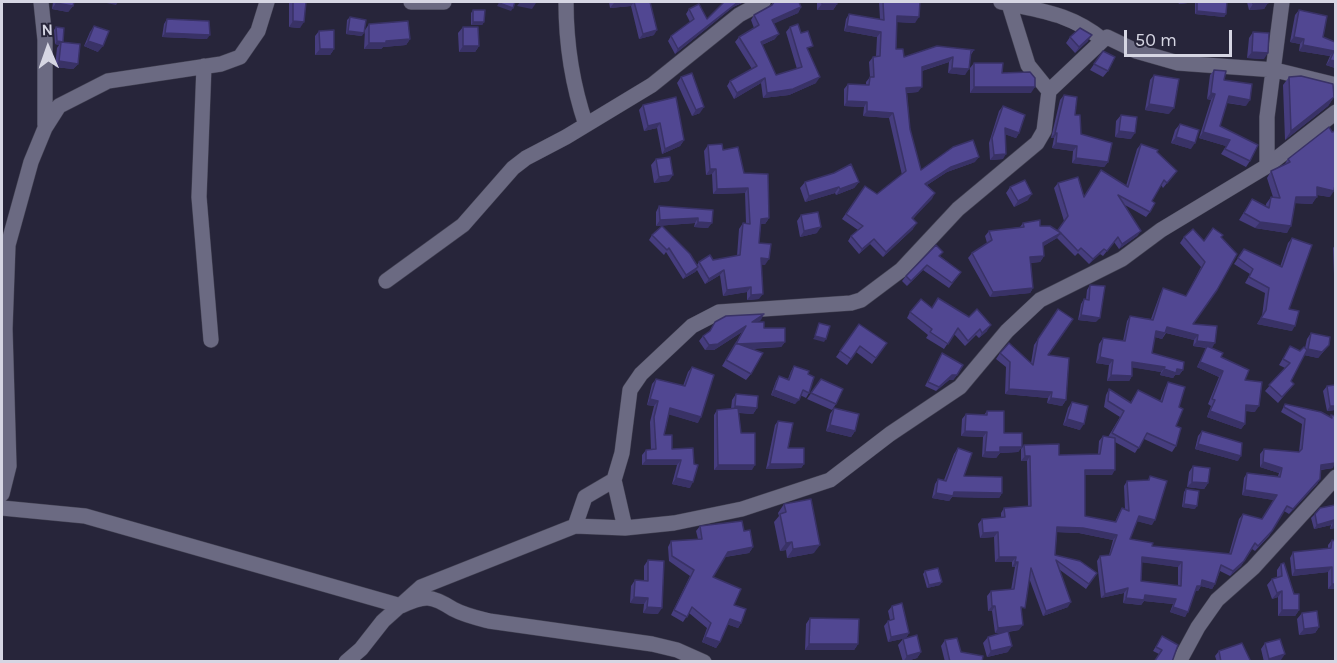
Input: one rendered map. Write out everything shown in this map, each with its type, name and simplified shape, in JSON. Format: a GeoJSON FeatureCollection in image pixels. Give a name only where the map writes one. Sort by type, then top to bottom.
{"type":"FeatureCollection","features":[{"type":"Feature","properties":{"kind":"street"},"geometry":{"type":"LineString","coordinates":[[40,2],[45,40],[45,128]]}},
{"type":"Feature","properties":{"kind":"street"},"geometry":{"type":"LineString","coordinates":[[2,494],[9,466],[5,329],[9,245],[31,162],[45,128],[58,106],[108,81],[204,66],[240,57],[258,32],[267,2]]}},
{"type":"Feature","properties":{"kind":"street"},"geometry":{"type":"LineString","coordinates":[[411,2],[444,2]]}},
{"type":"Feature","properties":{"kind":"street"},"geometry":{"type":"LineString","coordinates":[[566,2],[566,29],[573,87],[586,125]]}},
{"type":"Feature","properties":{"kind":"street"},"geometry":{"type":"LineString","coordinates":[[386,281],[463,225],[513,168],[526,158],[586,125],[675,69],[738,15],[763,2]]}},
{"type":"Feature","properties":{"kind":"street"},"geometry":{"type":"LineString","coordinates":[[1267,166],[1268,117],[1282,2]]}},
{"type":"Feature","properties":{"kind":"street"},"geometry":{"type":"LineString","coordinates":[[1005,3],[1069,18],[1084,24],[1103,39],[1107,38],[1136,51],[1178,63],[1275,70],[1335,85]]}},
{"type":"Feature","properties":{"kind":"street"},"geometry":{"type":"LineString","coordinates":[[1005,3],[1028,65],[1049,91]]}},
{"type":"Feature","properties":{"kind":"street"},"geometry":{"type":"LineString","coordinates":[[625,528],[614,480],[622,453],[625,422],[634,382],[682,335],[719,312],[851,303],[861,300],[900,270],[957,209],[1037,143],[1044,131],[1049,91],[1103,39]]}},
{"type":"Feature","properties":{"kind":"street"},"geometry":{"type":"LineString","coordinates":[[204,66],[199,197],[211,340]]}},
{"type":"Feature","properties":{"kind":"street"},"geometry":{"type":"LineString","coordinates":[[346,662],[361,649],[383,621],[421,587],[574,526],[625,528],[674,524],[742,509],[830,480],[890,434],[960,387],[1007,331],[1040,300],[1122,260],[1161,230],[1267,166],[1335,112]]}},
{"type":"Feature","properties":{"kind":"street"},"geometry":{"type":"LineString","coordinates":[[1179,662],[1212,606],[1275,544],[1335,477]]}},
{"type":"Feature","properties":{"kind":"street"},"geometry":{"type":"LineString","coordinates":[[574,526],[585,497],[614,480]]}},
{"type":"Feature","properties":{"kind":"street"},"geometry":{"type":"LineString","coordinates":[[2,508],[86,516],[401,606],[418,598],[431,598],[467,615],[489,621],[652,644],[677,650],[704,662]]}},
{"type":"Feature","properties":{"kind":"building"},"geometry":{"type":"Polygon","coordinates":[[[57,2],[74,2],[73,6],[57,2]]]}},
{"type":"Feature","properties":{"kind":"building"},"geometry":{"type":"Polygon","coordinates":[[[293,2],[306,2],[304,22],[293,21],[293,2]]]}},
{"type":"Feature","properties":{"kind":"building"},"geometry":{"type":"Polygon","coordinates":[[[500,2],[515,2],[513,8],[500,2]]]}},
{"type":"Feature","properties":{"kind":"building"},"geometry":{"type":"Polygon","coordinates":[[[634,2],[650,2],[657,30],[643,34],[634,2]]]}},
{"type":"Feature","properties":{"kind":"building"},"geometry":{"type":"Polygon","coordinates":[[[724,2],[738,2],[678,49],[671,36],[694,19],[689,9],[699,4],[707,19],[724,2]]]}},
{"type":"Feature","properties":{"kind":"building"},"geometry":{"type":"Polygon","coordinates":[[[774,2],[799,2],[801,7],[772,20],[779,34],[761,42],[776,75],[802,67],[790,27],[798,24],[801,33],[808,31],[813,46],[807,48],[820,77],[793,89],[767,93],[765,78],[737,93],[730,81],[757,66],[739,37],[759,25],[754,15],[774,2]]]}},
{"type":"Feature","properties":{"kind":"building"},"geometry":{"type":"Polygon","coordinates":[[[822,2],[837,2],[837,4],[822,4],[822,2]]]}},
{"type":"Feature","properties":{"kind":"building"},"geometry":{"type":"Polygon","coordinates":[[[883,2],[920,2],[919,17],[897,16],[896,49],[903,49],[904,57],[937,46],[974,50],[971,51],[969,69],[952,68],[953,57],[922,67],[922,87],[906,88],[910,129],[921,170],[953,147],[973,140],[979,157],[951,167],[925,184],[935,193],[912,218],[917,223],[886,252],[874,239],[862,249],[851,236],[863,226],[846,214],[865,186],[877,194],[906,171],[893,113],[867,111],[867,102],[847,101],[848,84],[869,85],[870,77],[874,77],[873,57],[880,56],[881,32],[847,26],[849,14],[884,20],[883,2]]]}},
{"type":"Feature","properties":{"kind":"building"},"geometry":{"type":"Polygon","coordinates":[[[1197,2],[1227,2],[1226,14],[1197,11],[1197,2]]]}},
{"type":"Feature","properties":{"kind":"building"},"geometry":{"type":"Polygon","coordinates":[[[1252,2],[1268,2],[1268,3],[1253,4],[1252,2]]]}},
{"type":"Feature","properties":{"kind":"building"},"geometry":{"type":"Polygon","coordinates":[[[473,10],[485,10],[484,22],[473,22],[473,10]]]}},
{"type":"Feature","properties":{"kind":"building"},"geometry":{"type":"Polygon","coordinates":[[[1299,10],[1327,16],[1323,37],[1335,42],[1335,61],[1330,60],[1334,51],[1303,45],[1304,39],[1294,37],[1299,10]]]}},
{"type":"Feature","properties":{"kind":"building"},"geometry":{"type":"Polygon","coordinates":[[[350,17],[366,20],[364,33],[348,31],[350,17]]]}},
{"type":"Feature","properties":{"kind":"building"},"geometry":{"type":"Polygon","coordinates":[[[167,19],[209,21],[210,35],[165,33],[167,19]]]}},
{"type":"Feature","properties":{"kind":"building"},"geometry":{"type":"Polygon","coordinates":[[[408,21],[410,39],[369,43],[369,24],[408,21]]]}},
{"type":"Feature","properties":{"kind":"building"},"geometry":{"type":"Polygon","coordinates":[[[94,26],[109,31],[103,46],[88,41],[94,26]]]}},
{"type":"Feature","properties":{"kind":"building"},"geometry":{"type":"Polygon","coordinates":[[[56,27],[64,28],[63,42],[57,41],[56,27]]]}},
{"type":"Feature","properties":{"kind":"building"},"geometry":{"type":"Polygon","coordinates":[[[463,27],[478,27],[479,46],[463,46],[463,27]]]}},
{"type":"Feature","properties":{"kind":"building"},"geometry":{"type":"Polygon","coordinates":[[[1080,28],[1092,35],[1079,47],[1070,37],[1080,28]]]}},
{"type":"Feature","properties":{"kind":"building"},"geometry":{"type":"Polygon","coordinates":[[[334,30],[334,49],[320,49],[319,31],[334,30]]]}},
{"type":"Feature","properties":{"kind":"building"},"geometry":{"type":"Polygon","coordinates":[[[1253,32],[1269,33],[1268,53],[1252,52],[1253,32]]]}},
{"type":"Feature","properties":{"kind":"building"},"geometry":{"type":"Polygon","coordinates":[[[61,42],[80,44],[78,64],[59,61],[61,42]]]}},
{"type":"Feature","properties":{"kind":"building"},"geometry":{"type":"Polygon","coordinates":[[[1103,51],[1115,57],[1108,71],[1094,64],[1103,51]]]}},
{"type":"Feature","properties":{"kind":"building"},"geometry":{"type":"Polygon","coordinates":[[[974,63],[1003,63],[1002,73],[1030,72],[1035,78],[1035,87],[974,87],[974,63]]]}},
{"type":"Feature","properties":{"kind":"building"},"geometry":{"type":"Polygon","coordinates":[[[1214,70],[1226,71],[1224,80],[1252,84],[1250,100],[1229,96],[1220,126],[1258,145],[1250,161],[1225,149],[1230,140],[1203,132],[1215,94],[1211,93],[1214,70]]]}},
{"type":"Feature","properties":{"kind":"building"},"geometry":{"type":"Polygon","coordinates":[[[692,73],[704,107],[696,110],[681,77],[692,73]]]}},
{"type":"Feature","properties":{"kind":"building"},"geometry":{"type":"Polygon","coordinates":[[[1154,75],[1179,79],[1174,108],[1149,104],[1154,75]]]}},
{"type":"Feature","properties":{"kind":"building"},"geometry":{"type":"Polygon","coordinates":[[[1301,76],[1333,84],[1334,97],[1291,131],[1289,77],[1301,76]]]}},
{"type":"Feature","properties":{"kind":"building"},"geometry":{"type":"Polygon","coordinates":[[[1064,95],[1077,97],[1075,115],[1080,115],[1081,134],[1112,143],[1108,162],[1076,158],[1077,146],[1056,143],[1057,133],[1055,133],[1064,95]]]}},
{"type":"Feature","properties":{"kind":"building"},"geometry":{"type":"Polygon","coordinates":[[[676,97],[684,140],[665,149],[660,123],[648,126],[643,105],[676,97]]]}},
{"type":"Feature","properties":{"kind":"building"},"geometry":{"type":"Polygon","coordinates":[[[1003,106],[1025,115],[1019,133],[1005,128],[1006,154],[994,155],[992,138],[1003,106]]]}},
{"type":"Feature","properties":{"kind":"building"},"geometry":{"type":"Polygon","coordinates":[[[1121,115],[1137,117],[1135,133],[1119,131],[1121,115]]]}},
{"type":"Feature","properties":{"kind":"building"},"geometry":{"type":"Polygon","coordinates":[[[1180,124],[1199,130],[1195,143],[1176,137],[1180,124]]]}},
{"type":"Feature","properties":{"kind":"building"},"geometry":{"type":"Polygon","coordinates":[[[1329,127],[1332,132],[1335,131],[1334,191],[1317,187],[1317,197],[1296,197],[1291,226],[1260,222],[1244,213],[1252,199],[1269,208],[1271,197],[1280,198],[1271,171],[1290,162],[1288,159],[1329,127]]]}},
{"type":"Feature","properties":{"kind":"building"},"geometry":{"type":"Polygon","coordinates":[[[722,144],[723,150],[738,147],[744,173],[768,174],[769,218],[761,219],[759,243],[771,244],[769,259],[761,258],[763,294],[751,295],[751,287],[727,290],[724,270],[709,279],[699,262],[710,255],[713,260],[740,255],[743,223],[750,224],[748,188],[717,189],[716,169],[710,169],[708,145],[722,144]]]}},
{"type":"Feature","properties":{"kind":"building"},"geometry":{"type":"Polygon","coordinates":[[[1141,144],[1158,150],[1157,152],[1177,171],[1167,183],[1164,180],[1152,201],[1155,203],[1150,212],[1118,195],[1141,231],[1122,244],[1118,237],[1107,251],[1104,249],[1093,259],[1081,248],[1078,251],[1058,230],[1068,216],[1058,183],[1078,177],[1084,197],[1101,170],[1128,187],[1141,144]]]}},
{"type":"Feature","properties":{"kind":"building"},"geometry":{"type":"Polygon","coordinates":[[[670,157],[673,175],[659,177],[656,159],[670,157]]]}},
{"type":"Feature","properties":{"kind":"building"},"geometry":{"type":"Polygon","coordinates":[[[851,164],[859,182],[809,196],[805,182],[834,173],[851,164]]]}},
{"type":"Feature","properties":{"kind":"building"},"geometry":{"type":"Polygon","coordinates":[[[1025,180],[1032,194],[1018,201],[1010,187],[1025,180]]]}},
{"type":"Feature","properties":{"kind":"building"},"geometry":{"type":"Polygon","coordinates":[[[659,206],[713,210],[712,223],[698,222],[698,218],[660,220],[659,206]]]}},
{"type":"Feature","properties":{"kind":"building"},"geometry":{"type":"Polygon","coordinates":[[[818,212],[821,227],[804,231],[801,215],[818,212]]]}},
{"type":"Feature","properties":{"kind":"building"},"geometry":{"type":"Polygon","coordinates":[[[1040,220],[1040,226],[1050,226],[1061,233],[1043,243],[1044,256],[1030,257],[1033,288],[993,292],[972,253],[992,240],[989,231],[1024,227],[1023,223],[1040,220]]]}},
{"type":"Feature","properties":{"kind":"building"},"geometry":{"type":"Polygon","coordinates":[[[662,226],[690,254],[698,267],[686,275],[669,248],[667,250],[652,235],[662,226]]]}},
{"type":"Feature","properties":{"kind":"building"},"geometry":{"type":"Polygon","coordinates":[[[1213,228],[1223,235],[1221,237],[1237,254],[1217,290],[1193,324],[1217,326],[1215,343],[1197,341],[1198,335],[1167,327],[1165,333],[1156,331],[1152,353],[1184,362],[1183,370],[1177,369],[1176,373],[1164,369],[1165,367],[1132,362],[1132,376],[1111,375],[1113,360],[1100,357],[1103,338],[1125,341],[1130,316],[1153,320],[1163,288],[1186,296],[1205,262],[1184,237],[1193,229],[1204,241],[1213,228]]]}},
{"type":"Feature","properties":{"kind":"building"},"geometry":{"type":"Polygon","coordinates":[[[1292,238],[1312,245],[1289,309],[1299,311],[1295,326],[1261,318],[1266,310],[1269,288],[1249,277],[1253,269],[1238,258],[1244,249],[1282,267],[1292,238]]]}},
{"type":"Feature","properties":{"kind":"building"},"geometry":{"type":"Polygon","coordinates":[[[936,245],[943,252],[939,256],[961,272],[952,283],[927,265],[911,281],[906,276],[936,245]]]}},
{"type":"Feature","properties":{"kind":"building"},"geometry":{"type":"Polygon","coordinates":[[[1090,285],[1105,286],[1100,318],[1081,315],[1084,299],[1089,300],[1090,285]]]}},
{"type":"Feature","properties":{"kind":"building"},"geometry":{"type":"Polygon","coordinates":[[[938,298],[969,317],[977,309],[991,325],[982,333],[980,329],[968,341],[958,328],[948,344],[930,332],[932,329],[910,312],[921,299],[932,308],[938,298]]]}},
{"type":"Feature","properties":{"kind":"building"},"geometry":{"type":"Polygon","coordinates":[[[1058,309],[1073,319],[1048,355],[1069,358],[1066,400],[1051,398],[1052,392],[1009,389],[1010,362],[1000,353],[1009,343],[1033,365],[1038,339],[1058,309]]]}},
{"type":"Feature","properties":{"kind":"building"},"geometry":{"type":"Polygon","coordinates":[[[764,314],[752,322],[764,322],[764,328],[785,328],[785,342],[736,344],[746,326],[718,344],[709,345],[703,336],[710,331],[715,322],[726,316],[764,314]]]}},
{"type":"Feature","properties":{"kind":"building"},"geometry":{"type":"Polygon","coordinates":[[[819,323],[830,326],[826,339],[815,336],[819,323]]]}},
{"type":"Feature","properties":{"kind":"building"},"geometry":{"type":"Polygon","coordinates":[[[859,324],[887,343],[876,358],[860,346],[851,359],[840,351],[859,324]]]}},
{"type":"Feature","properties":{"kind":"building"},"geometry":{"type":"Polygon","coordinates":[[[1311,333],[1330,337],[1329,345],[1322,352],[1308,349],[1311,333]]]}},
{"type":"Feature","properties":{"kind":"building"},"geometry":{"type":"Polygon","coordinates":[[[736,343],[763,353],[751,374],[726,360],[736,343]]]}},
{"type":"Feature","properties":{"kind":"building"},"geometry":{"type":"Polygon","coordinates":[[[1207,346],[1223,353],[1221,357],[1249,370],[1245,380],[1262,382],[1259,406],[1246,405],[1245,424],[1210,411],[1215,400],[1212,399],[1223,371],[1200,362],[1207,346]]]}},
{"type":"Feature","properties":{"kind":"building"},"geometry":{"type":"Polygon","coordinates":[[[1290,346],[1300,351],[1304,347],[1307,350],[1291,381],[1294,384],[1282,397],[1269,385],[1290,363],[1283,359],[1290,346]]]}},
{"type":"Feature","properties":{"kind":"building"},"geometry":{"type":"Polygon","coordinates":[[[942,353],[963,365],[957,375],[952,375],[939,387],[928,382],[942,353]]]}},
{"type":"Feature","properties":{"kind":"building"},"geometry":{"type":"Polygon","coordinates":[[[794,366],[809,371],[808,374],[814,377],[809,393],[803,390],[799,400],[774,390],[779,376],[789,380],[794,366]]]}},
{"type":"Feature","properties":{"kind":"building"},"geometry":{"type":"Polygon","coordinates":[[[692,367],[714,375],[701,417],[670,408],[664,435],[672,435],[672,449],[693,448],[694,464],[698,465],[693,482],[676,478],[681,460],[646,460],[646,450],[656,449],[654,417],[658,401],[650,399],[656,379],[685,386],[692,367]]]}},
{"type":"Feature","properties":{"kind":"building"},"geometry":{"type":"Polygon","coordinates":[[[821,379],[843,389],[836,404],[811,393],[821,379]]]}},
{"type":"Feature","properties":{"kind":"building"},"geometry":{"type":"Polygon","coordinates":[[[1168,382],[1185,387],[1179,407],[1183,409],[1176,426],[1181,428],[1176,446],[1147,433],[1139,448],[1112,433],[1124,411],[1108,401],[1109,389],[1131,403],[1138,390],[1162,402],[1168,382]]]}},
{"type":"Feature","properties":{"kind":"building"},"geometry":{"type":"Polygon","coordinates":[[[1335,385],[1335,406],[1330,406],[1327,386],[1335,385]]]}},
{"type":"Feature","properties":{"kind":"building"},"geometry":{"type":"Polygon","coordinates":[[[736,394],[758,396],[757,408],[735,406],[736,394]]]}},
{"type":"Feature","properties":{"kind":"building"},"geometry":{"type":"Polygon","coordinates":[[[1072,402],[1088,406],[1084,424],[1067,419],[1072,402]]]}},
{"type":"Feature","properties":{"kind":"building"},"geometry":{"type":"Polygon","coordinates":[[[1285,404],[1321,412],[1332,418],[1331,415],[1335,416],[1335,463],[1321,465],[1320,479],[1293,509],[1287,506],[1272,531],[1258,546],[1255,543],[1244,561],[1233,571],[1221,565],[1215,584],[1202,580],[1201,586],[1197,586],[1188,612],[1173,607],[1176,599],[1145,595],[1144,600],[1126,598],[1128,588],[1105,594],[1100,556],[1110,555],[1117,535],[1083,528],[1057,527],[1055,555],[1080,561],[1097,573],[1089,584],[1056,560],[1071,602],[1046,611],[1031,568],[1025,608],[1021,607],[1023,625],[998,628],[995,606],[992,606],[991,591],[1014,589],[1018,562],[1015,562],[1016,557],[999,557],[998,532],[983,533],[982,519],[1005,517],[1004,508],[1031,506],[1030,456],[1025,456],[1024,445],[1059,444],[1059,455],[1100,454],[1103,436],[1115,438],[1115,470],[1085,470],[1085,516],[1116,522],[1122,508],[1129,511],[1127,481],[1149,480],[1150,476],[1167,481],[1155,520],[1139,516],[1130,539],[1153,543],[1152,546],[1231,554],[1243,514],[1262,519],[1277,495],[1245,490],[1247,473],[1280,477],[1282,468],[1263,462],[1264,449],[1299,452],[1302,449],[1305,419],[1284,407],[1285,404]],[[1142,557],[1141,581],[1181,586],[1182,562],[1142,557]]]}},
{"type":"Feature","properties":{"kind":"building"},"geometry":{"type":"Polygon","coordinates":[[[738,408],[741,433],[755,433],[755,465],[718,465],[717,410],[738,408]]]}},
{"type":"Feature","properties":{"kind":"building"},"geometry":{"type":"Polygon","coordinates":[[[834,408],[859,414],[855,431],[830,425],[834,408]]]}},
{"type":"Feature","properties":{"kind":"building"},"geometry":{"type":"Polygon","coordinates":[[[987,411],[1004,411],[1004,433],[1022,433],[1022,447],[1000,447],[1000,452],[985,452],[987,432],[965,431],[966,414],[987,415],[987,411]]]}},
{"type":"Feature","properties":{"kind":"building"},"geometry":{"type":"Polygon","coordinates":[[[778,421],[793,423],[788,448],[804,448],[804,464],[770,464],[778,421]]]}},
{"type":"Feature","properties":{"kind":"building"},"geometry":{"type":"Polygon","coordinates":[[[1202,431],[1242,443],[1241,456],[1198,444],[1202,431]]]}},
{"type":"Feature","properties":{"kind":"building"},"geometry":{"type":"Polygon","coordinates":[[[958,448],[972,453],[964,476],[1002,477],[1002,493],[954,492],[953,496],[936,493],[938,479],[946,481],[958,448]]]}},
{"type":"Feature","properties":{"kind":"building"},"geometry":{"type":"Polygon","coordinates":[[[1193,466],[1210,468],[1208,483],[1192,482],[1193,466]]]}},
{"type":"Feature","properties":{"kind":"building"},"geometry":{"type":"Polygon","coordinates":[[[1186,489],[1199,491],[1197,506],[1184,504],[1186,489]]]}},
{"type":"Feature","properties":{"kind":"building"},"geometry":{"type":"Polygon","coordinates":[[[811,499],[820,545],[793,549],[792,542],[786,543],[780,514],[786,512],[784,504],[811,499]]]}},
{"type":"Feature","properties":{"kind":"building"},"geometry":{"type":"Polygon","coordinates":[[[1335,505],[1335,524],[1333,524],[1334,520],[1317,525],[1315,514],[1320,508],[1335,505]]]}},
{"type":"Feature","properties":{"kind":"building"},"geometry":{"type":"Polygon","coordinates":[[[742,521],[744,531],[750,530],[753,547],[728,552],[713,577],[741,589],[734,605],[746,609],[741,623],[730,619],[720,642],[705,637],[711,623],[692,607],[687,617],[674,610],[694,570],[672,556],[671,541],[702,539],[700,526],[742,521]]]}},
{"type":"Feature","properties":{"kind":"building"},"geometry":{"type":"Polygon","coordinates":[[[1332,540],[1335,541],[1335,584],[1332,584],[1332,567],[1295,570],[1293,552],[1331,548],[1332,540]]]}},
{"type":"Feature","properties":{"kind":"building"},"geometry":{"type":"Polygon","coordinates":[[[648,560],[664,561],[662,608],[647,607],[648,598],[634,597],[635,580],[648,581],[648,560]]]}},
{"type":"Feature","properties":{"kind":"building"},"geometry":{"type":"Polygon","coordinates":[[[1284,563],[1294,594],[1299,594],[1299,610],[1282,610],[1282,591],[1277,593],[1272,579],[1282,576],[1281,564],[1284,563]]]}},
{"type":"Feature","properties":{"kind":"building"},"geometry":{"type":"Polygon","coordinates":[[[938,568],[942,582],[929,585],[925,571],[938,568]]]}},
{"type":"Feature","properties":{"kind":"building"},"geometry":{"type":"Polygon","coordinates":[[[902,603],[909,633],[891,637],[888,621],[894,619],[892,606],[902,603]]]}},
{"type":"Feature","properties":{"kind":"building"},"geometry":{"type":"Polygon","coordinates":[[[1317,611],[1319,627],[1304,629],[1302,613],[1317,611]]]}},
{"type":"Feature","properties":{"kind":"building"},"geometry":{"type":"Polygon","coordinates":[[[810,618],[859,619],[858,644],[809,644],[810,618]]]}},
{"type":"Feature","properties":{"kind":"building"},"geometry":{"type":"Polygon","coordinates":[[[1008,631],[1012,646],[991,651],[988,637],[1008,631]]]}},
{"type":"Feature","properties":{"kind":"building"},"geometry":{"type":"Polygon","coordinates":[[[917,635],[921,652],[907,656],[903,639],[917,635]]]}},
{"type":"Feature","properties":{"kind":"building"},"geometry":{"type":"Polygon","coordinates":[[[1162,636],[1178,645],[1172,662],[1154,662],[1162,650],[1156,647],[1162,636]]]}},
{"type":"Feature","properties":{"kind":"building"},"geometry":{"type":"Polygon","coordinates":[[[957,638],[961,652],[983,656],[982,662],[950,662],[945,640],[957,638]]]}},
{"type":"Feature","properties":{"kind":"building"},"geometry":{"type":"Polygon","coordinates":[[[1280,639],[1285,654],[1269,659],[1265,643],[1280,639]]]}},
{"type":"Feature","properties":{"kind":"building"},"geometry":{"type":"Polygon","coordinates":[[[1242,643],[1251,662],[1221,662],[1219,651],[1242,643]]]}}]}
